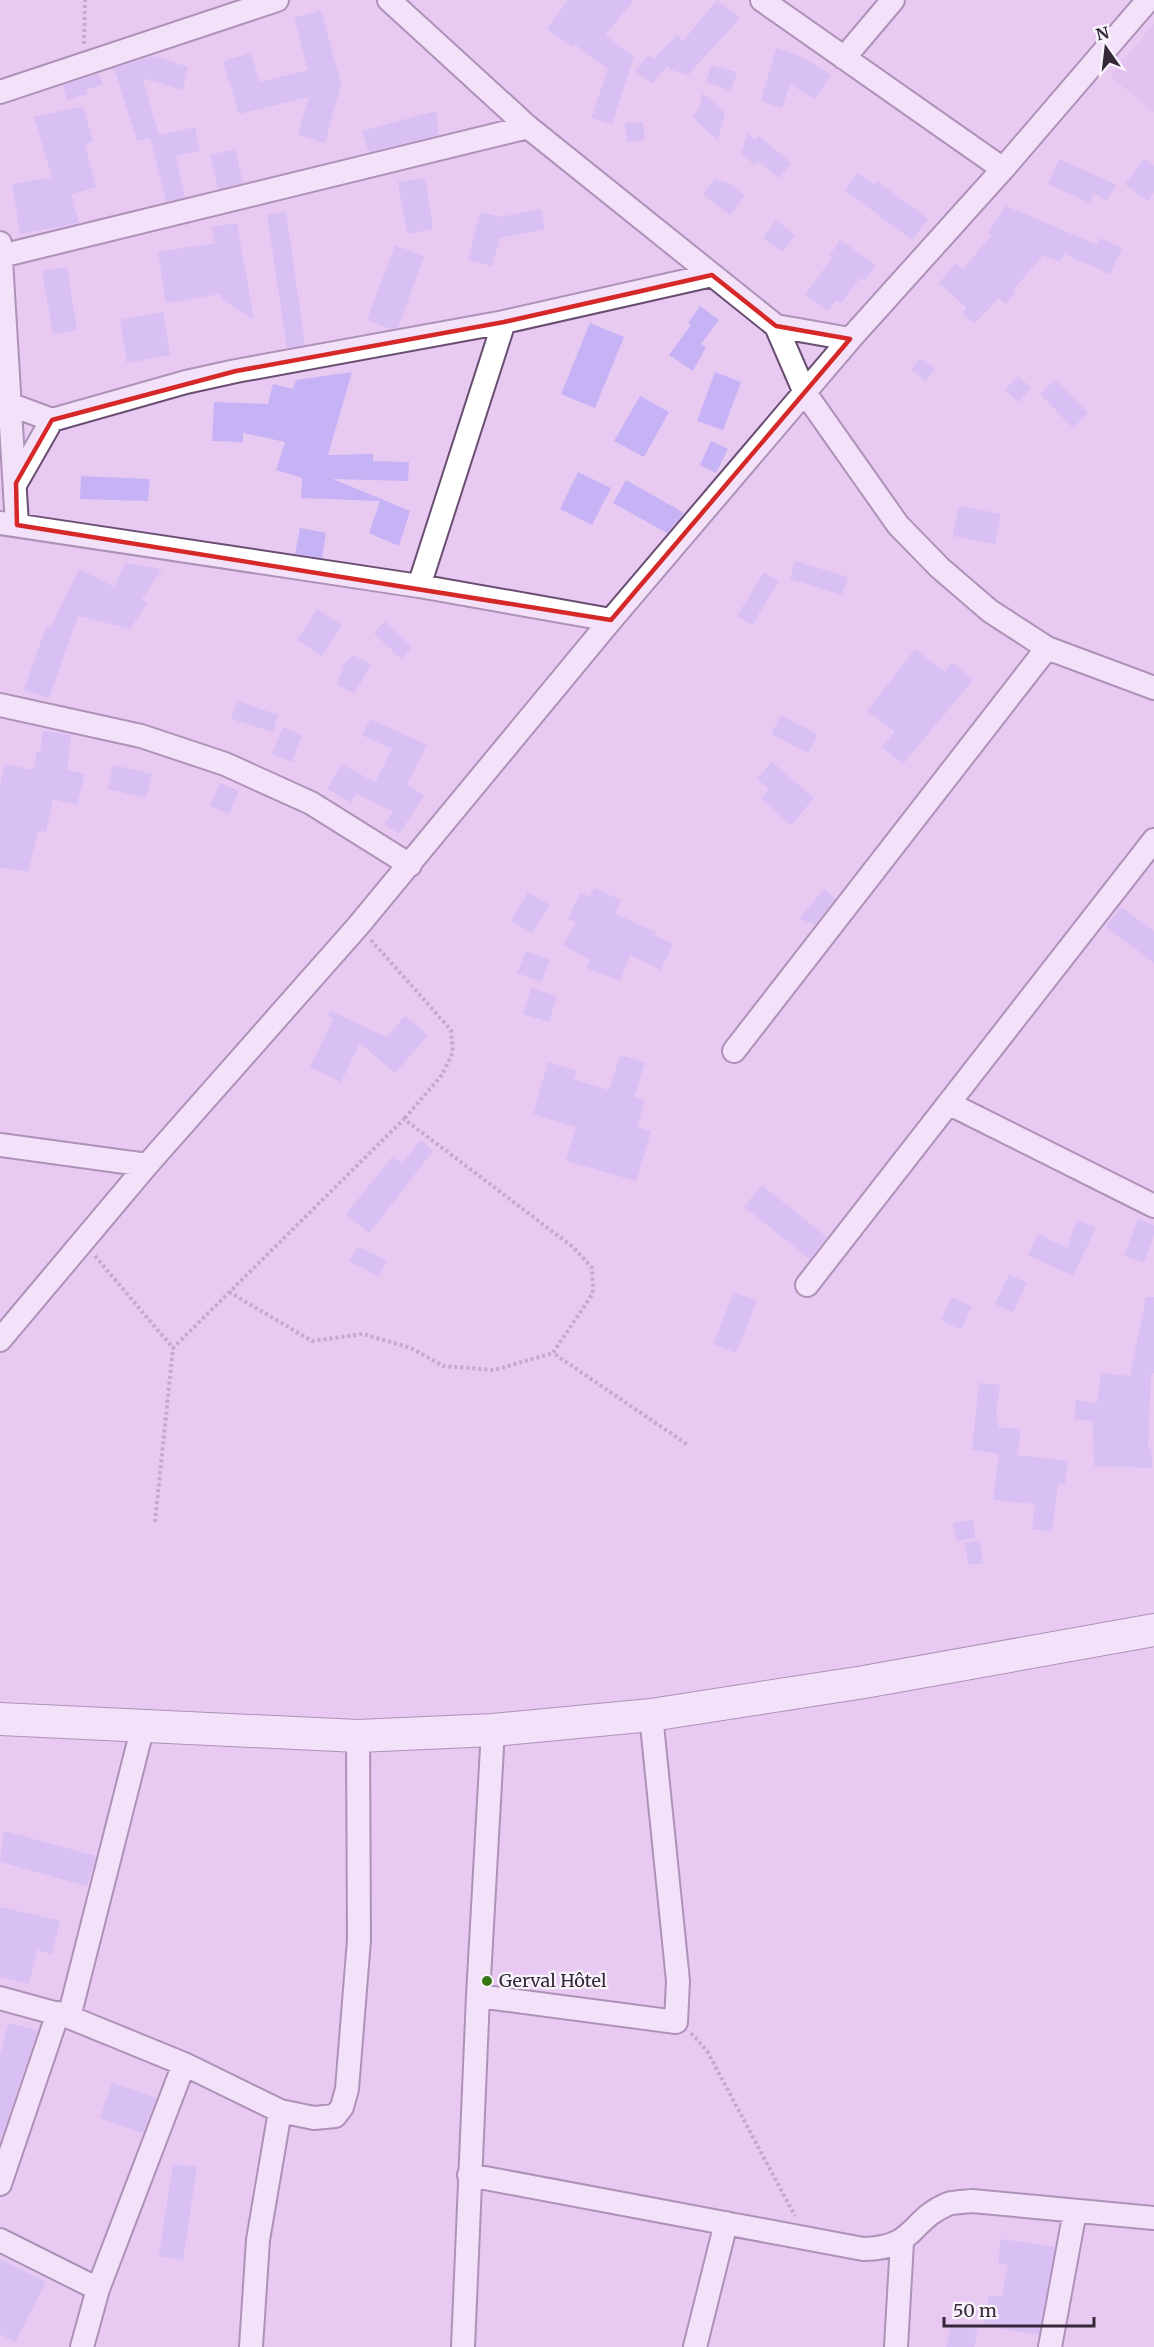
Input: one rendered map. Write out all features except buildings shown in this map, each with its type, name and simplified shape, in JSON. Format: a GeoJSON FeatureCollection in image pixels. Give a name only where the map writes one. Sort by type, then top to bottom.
{"type":"FeatureCollection","features":[{"type":"Feature","properties":{"kind":"street"},"geometry":{"type":"LineString","coordinates":[[0,92],[277,0]]}},
{"type":"Feature","properties":{"kind":"street"},"geometry":{"type":"LineString","coordinates":[[389,0],[528,127],[776,326],[805,393],[898,525],[939,568],[990,611],[1047,648],[1154,688]]}},
{"type":"Feature","properties":{"kind":"street"},"geometry":{"type":"LineString","coordinates":[[762,0],[1004,169]]}},
{"type":"Feature","properties":{"kind":"street"},"geometry":{"type":"LineString","coordinates":[[844,58],[893,0]]}},
{"type":"Feature","properties":{"kind":"street"},"geometry":{"type":"LineString","coordinates":[[0,1340],[147,1165],[410,865],[611,620],[850,339],[1004,169],[1148,0]]}},
{"type":"Feature","properties":{"kind":"street"},"geometry":{"type":"LineString","coordinates":[[1,256],[528,127]]}},
{"type":"Feature","properties":{"kind":"street"},"geometry":{"type":"LineString","coordinates":[[0,243],[16,483],[8,524],[419,586],[611,620]]}},
{"type":"Feature","properties":{"kind":"street"},"geometry":{"type":"LineString","coordinates":[[9,404],[52,420],[186,382],[236,371],[504,322],[712,275]]}},
{"type":"Feature","properties":{"kind":"street"},"geometry":{"type":"LineString","coordinates":[[419,586],[504,322]]}},
{"type":"Feature","properties":{"kind":"street"},"geometry":{"type":"LineString","coordinates":[[776,326],[850,339]]}},
{"type":"Feature","properties":{"kind":"street"},"geometry":{"type":"LineString","coordinates":[[16,483],[52,420]]}},
{"type":"Feature","properties":{"kind":"street"},"geometry":{"type":"LineString","coordinates":[[734,1051],[1047,648]]}},
{"type":"Feature","properties":{"kind":"street"},"geometry":{"type":"LineString","coordinates":[[0,705],[141,736],[225,764],[311,803],[410,865]]}},
{"type":"Feature","properties":{"kind":"street"},"geometry":{"type":"LineString","coordinates":[[807,1285],[1154,840]]}},
{"type":"Feature","properties":{"kind":"street"},"geometry":{"type":"LineString","coordinates":[[950,1104],[1154,1206]]}},
{"type":"Feature","properties":{"kind":"street"},"geometry":{"type":"LineString","coordinates":[[0,1145],[147,1165]]}},
{"type":"Feature","properties":{"kind":"street"},"geometry":{"type":"LineString","coordinates":[[0,1719],[358,1736],[493,1730],[651,1715],[864,1682],[1154,1630]]}},
{"type":"Feature","properties":{"kind":"street"},"geometry":{"type":"LineString","coordinates":[[477,1996],[676,2022],[678,1982],[651,1715]]}},
{"type":"Feature","properties":{"kind":"street"},"geometry":{"type":"LineString","coordinates":[[0,2184],[64,2015],[143,1726]]}},
{"type":"Feature","properties":{"kind":"street"},"geometry":{"type":"LineString","coordinates":[[463,2347],[477,1996],[493,1730]]}},
{"type":"Feature","properties":{"kind":"street"},"geometry":{"type":"LineString","coordinates":[[0,1998],[64,2015],[184,2064],[280,2111],[314,2118],[335,2116],[342,2107],[347,2089],[359,1940],[358,1736]]}},
{"type":"Feature","properties":{"kind":"street"},"geometry":{"type":"LineString","coordinates":[[82,2347],[98,2289],[184,2064]]}},
{"type":"Feature","properties":{"kind":"street"},"geometry":{"type":"LineString","coordinates":[[251,2347],[258,2240],[280,2111]]}},
{"type":"Feature","properties":{"kind":"street"},"geometry":{"type":"LineString","coordinates":[[469,2175],[863,2249],[884,2248],[902,2242],[949,2204],[972,2201],[1154,2218]]}},
{"type":"Feature","properties":{"kind":"street"},"geometry":{"type":"LineString","coordinates":[[1050,2347],[1075,2211]]}},
{"type":"Feature","properties":{"kind":"street"},"geometry":{"type":"LineString","coordinates":[[695,2347],[726,2223]]}},
{"type":"Feature","properties":{"kind":"street"},"geometry":{"type":"LineString","coordinates":[[0,2240],[98,2289]]}},
{"type":"Feature","properties":{"kind":"street"},"geometry":{"type":"LineString","coordinates":[[897,2347],[902,2242]]}},
{"type":"Feature","properties":{"kind":"path"},"geometry":{"type":"LineString","coordinates":[[84,64],[85,0]]}},
{"type":"Feature","properties":{"kind":"path"},"geometry":{"type":"LineString","coordinates":[[155,1522],[173,1348],[405,1119],[442,1076],[453,1052],[451,1030],[358,926]]}},
{"type":"Feature","properties":{"kind":"path"},"geometry":{"type":"LineString","coordinates":[[229,1292],[312,1341],[363,1334],[411,1348],[443,1366],[494,1370],[553,1353],[593,1293],[592,1268],[573,1247],[405,1119]]}},
{"type":"Feature","properties":{"kind":"path"},"geometry":{"type":"LineString","coordinates":[[83,1243],[173,1348]]}},
{"type":"Feature","properties":{"kind":"path"},"geometry":{"type":"LineString","coordinates":[[553,1353],[688,1445]]}},
{"type":"Feature","properties":{"kind":"path"},"geometry":{"type":"LineString","coordinates":[[676,2022],[690,2032],[707,2051],[782,2194],[810,2239]]}},
{"type":"Feature","properties":{"kind":"highlighted area"},"geometry":{"type":"Polygon","coordinates":[[[712,275],[776,326],[850,339],[611,620],[17,525],[16,483],[52,420],[236,371],[504,322],[712,275]]]}},
{"type":"Feature","properties":{"kind":"shaded area"},"geometry":{"type":"Polygon","coordinates":[[[1154,24],[1154,113],[1110,76],[1154,24]]]}},
{"type":"Feature","properties":{"kind":"place","name":"Gerval Hôtel"},"geometry":{"type":"Point","coordinates":[487,1981]}}]}
